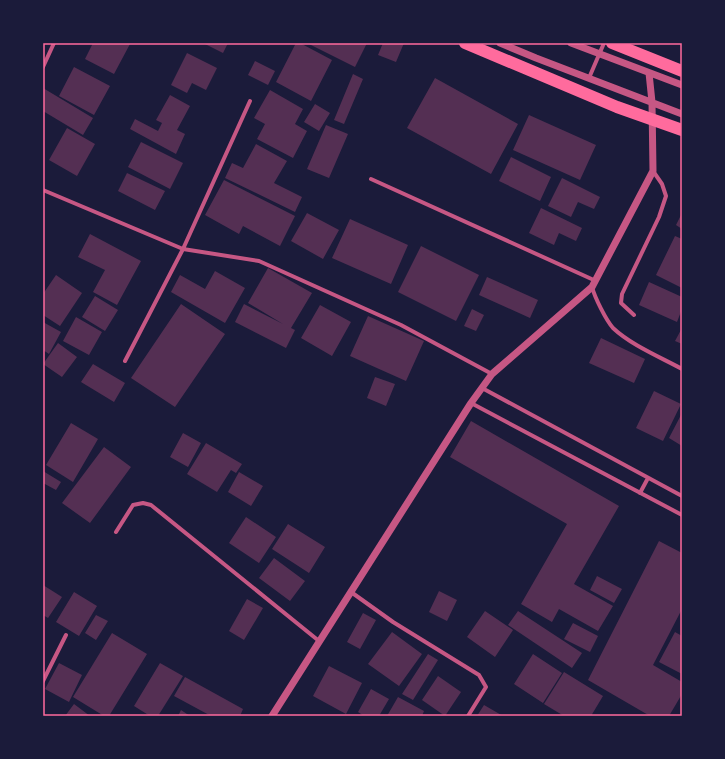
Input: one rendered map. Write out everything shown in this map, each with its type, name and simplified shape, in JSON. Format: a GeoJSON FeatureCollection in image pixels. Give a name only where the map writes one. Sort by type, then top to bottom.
{"type":"FeatureCollection","features":[{"type":"Feature","properties":{"kind":"highway"},"geometry":{"type":"LineString","coordinates":[[465,43],[507,62],[617,107],[682,130]]}},
{"type":"Feature","properties":{"kind":"highway"},"geometry":{"type":"LineString","coordinates":[[612,43],[682,71]]}},
{"type":"Feature","properties":{"kind":"street"},"geometry":{"type":"LineString","coordinates":[[43,67],[54,43]]}},
{"type":"Feature","properties":{"kind":"street"},"geometry":{"type":"LineString","coordinates":[[500,43],[682,114]]}},
{"type":"Feature","properties":{"kind":"street"},"geometry":{"type":"LineString","coordinates":[[571,43],[682,85]]}},
{"type":"Feature","properties":{"kind":"street"},"geometry":{"type":"LineString","coordinates":[[589,78],[604,43]]}},
{"type":"Feature","properties":{"kind":"street"},"geometry":{"type":"LineString","coordinates":[[272,716],[471,403],[492,374],[594,284],[653,171],[652,102],[649,73]]}},
{"type":"Feature","properties":{"kind":"street"},"geometry":{"type":"LineString","coordinates":[[125,361],[183,249],[250,101]]}},
{"type":"Feature","properties":{"kind":"street"},"geometry":{"type":"LineString","coordinates":[[634,315],[621,303],[622,294],[659,217],[666,196],[662,184],[653,171]]}},
{"type":"Feature","properties":{"kind":"street"},"geometry":{"type":"LineString","coordinates":[[371,179],[594,284]]}},
{"type":"Feature","properties":{"kind":"street"},"geometry":{"type":"LineString","coordinates":[[43,190],[183,249],[258,261],[401,325],[492,374]]}},
{"type":"Feature","properties":{"kind":"street"},"geometry":{"type":"LineString","coordinates":[[594,284],[595,298],[613,327],[638,346],[682,369]]}},
{"type":"Feature","properties":{"kind":"street"},"geometry":{"type":"LineString","coordinates":[[482,388],[682,496]]}},
{"type":"Feature","properties":{"kind":"street"},"geometry":{"type":"LineString","coordinates":[[471,403],[682,515]]}},
{"type":"Feature","properties":{"kind":"street"},"geometry":{"type":"LineString","coordinates":[[640,493],[648,478]]}},
{"type":"Feature","properties":{"kind":"street"},"geometry":{"type":"LineString","coordinates":[[116,532],[132,505],[143,503],[151,505],[320,641]]}},
{"type":"Feature","properties":{"kind":"street"},"geometry":{"type":"LineString","coordinates":[[351,592],[393,622],[479,675],[486,687],[468,716]]}},
{"type":"Feature","properties":{"kind":"street"},"geometry":{"type":"LineString","coordinates":[[43,681],[66,635]]}},
{"type":"Feature","properties":{"kind":"building"},"geometry":{"type":"Polygon","coordinates":[[[93,43],[130,44],[114,74],[85,59],[93,43]]]}},
{"type":"Feature","properties":{"kind":"building"},"geometry":{"type":"Polygon","coordinates":[[[203,43],[228,43],[223,53],[203,43]]]}},
{"type":"Feature","properties":{"kind":"building"},"geometry":{"type":"Polygon","coordinates":[[[296,43],[300,43],[332,60],[311,101],[276,82],[296,43]]]}},
{"type":"Feature","properties":{"kind":"building"},"geometry":{"type":"Polygon","coordinates":[[[307,43],[367,43],[355,67],[307,43]]]}},
{"type":"Feature","properties":{"kind":"building"},"geometry":{"type":"Polygon","coordinates":[[[383,43],[404,43],[396,62],[378,55],[383,43]]]}},
{"type":"Feature","properties":{"kind":"building"},"geometry":{"type":"Polygon","coordinates":[[[187,53],[217,68],[206,90],[192,83],[187,93],[171,85],[187,53]]]}},
{"type":"Feature","properties":{"kind":"building"},"geometry":{"type":"Polygon","coordinates":[[[255,61],[275,71],[268,85],[248,75],[255,61]]]}},
{"type":"Feature","properties":{"kind":"building"},"geometry":{"type":"Polygon","coordinates":[[[74,67],[110,86],[94,115],[59,96],[74,67]]]}},
{"type":"Feature","properties":{"kind":"building"},"geometry":{"type":"Polygon","coordinates":[[[353,74],[363,79],[344,124],[334,120],[353,74]]]}},
{"type":"Feature","properties":{"kind":"building"},"geometry":{"type":"Polygon","coordinates":[[[435,78],[518,124],[491,174],[407,128],[435,78]]]}},
{"type":"Feature","properties":{"kind":"building"},"geometry":{"type":"Polygon","coordinates":[[[43,88],[93,118],[83,135],[43,111],[43,88]]]}},
{"type":"Feature","properties":{"kind":"building"},"geometry":{"type":"Polygon","coordinates":[[[270,90],[303,109],[295,124],[307,131],[293,158],[257,139],[265,124],[254,118],[270,90]]]}},
{"type":"Feature","properties":{"kind":"building"},"geometry":{"type":"Polygon","coordinates":[[[170,95],[190,106],[177,130],[185,134],[176,154],[130,129],[135,119],[158,131],[162,123],[156,120],[170,95]]]}},
{"type":"Feature","properties":{"kind":"building"},"geometry":{"type":"Polygon","coordinates":[[[315,104],[330,113],[319,131],[304,122],[315,104]]]}},
{"type":"Feature","properties":{"kind":"building"},"geometry":{"type":"Polygon","coordinates":[[[529,115],[596,145],[580,180],[513,150],[529,115]]]}},
{"type":"Feature","properties":{"kind":"building"},"geometry":{"type":"Polygon","coordinates":[[[326,125],[348,134],[329,178],[307,169],[326,125]]]}},
{"type":"Feature","properties":{"kind":"building"},"geometry":{"type":"Polygon","coordinates":[[[67,128],[95,144],[77,176],[49,160],[67,128]]]}},
{"type":"Feature","properties":{"kind":"building"},"geometry":{"type":"Polygon","coordinates":[[[141,142],[183,163],[170,189],[128,167],[141,142]]]}},
{"type":"Feature","properties":{"kind":"building"},"geometry":{"type":"Polygon","coordinates":[[[256,144],[287,161],[274,183],[302,197],[295,212],[225,178],[232,163],[243,168],[256,144]]]}},
{"type":"Feature","properties":{"kind":"building"},"geometry":{"type":"Polygon","coordinates":[[[511,157],[551,177],[540,201],[499,181],[511,157]]]}},
{"type":"Feature","properties":{"kind":"building"},"geometry":{"type":"Polygon","coordinates":[[[127,173],[165,191],[155,210],[118,191],[127,173]]]}},
{"type":"Feature","properties":{"kind":"building"},"geometry":{"type":"Polygon","coordinates":[[[562,178],[600,197],[594,209],[578,202],[571,217],[548,206],[562,178]]]}},
{"type":"Feature","properties":{"kind":"building"},"geometry":{"type":"Polygon","coordinates":[[[224,180],[295,216],[280,246],[243,226],[239,234],[205,215],[224,180]]]}},
{"type":"Feature","properties":{"kind":"building"},"geometry":{"type":"Polygon","coordinates":[[[541,208],[582,228],[576,241],[559,233],[554,245],[529,233],[541,208]]]}},
{"type":"Feature","properties":{"kind":"building"},"geometry":{"type":"Polygon","coordinates":[[[307,213],[339,230],[323,259],[291,241],[307,213]]]}},
{"type":"Feature","properties":{"kind":"building"},"geometry":{"type":"Polygon","coordinates":[[[682,213],[682,229],[676,225],[682,213]]]}},
{"type":"Feature","properties":{"kind":"building"},"geometry":{"type":"Polygon","coordinates":[[[350,219],[408,245],[391,284],[332,258],[350,219]]]}},
{"type":"Feature","properties":{"kind":"building"},"geometry":{"type":"Polygon","coordinates":[[[90,234],[141,261],[117,305],[93,292],[105,270],[78,257],[90,234]]]}},
{"type":"Feature","properties":{"kind":"building"},"geometry":{"type":"Polygon","coordinates":[[[675,236],[682,239],[682,288],[656,275],[675,236]]]}},
{"type":"Feature","properties":{"kind":"building"},"geometry":{"type":"Polygon","coordinates":[[[421,246],[479,275],[456,321],[398,292],[421,246]]]}},
{"type":"Feature","properties":{"kind":"building"},"geometry":{"type":"Polygon","coordinates":[[[268,268],[312,293],[291,328],[295,330],[286,348],[235,322],[244,304],[283,324],[248,303],[268,268]]]}},
{"type":"Feature","properties":{"kind":"building"},"geometry":{"type":"Polygon","coordinates":[[[215,271],[245,288],[225,323],[171,292],[180,275],[205,289],[215,271]]]}},
{"type":"Feature","properties":{"kind":"building"},"geometry":{"type":"Polygon","coordinates":[[[56,275],[82,293],[60,326],[43,315],[43,294],[56,275]]]}},
{"type":"Feature","properties":{"kind":"building"},"geometry":{"type":"Polygon","coordinates":[[[487,277],[538,300],[530,318],[479,295],[487,277]]]}},
{"type":"Feature","properties":{"kind":"building"},"geometry":{"type":"Polygon","coordinates":[[[649,282],[682,297],[682,309],[677,322],[639,305],[649,282]]]}},
{"type":"Feature","properties":{"kind":"building"},"geometry":{"type":"Polygon","coordinates":[[[95,296],[118,310],[105,331],[82,317],[95,296]]]}},
{"type":"Feature","properties":{"kind":"building"},"geometry":{"type":"Polygon","coordinates":[[[181,304],[225,334],[175,407],[131,378],[181,304]]]}},
{"type":"Feature","properties":{"kind":"building"},"geometry":{"type":"Polygon","coordinates":[[[320,305],[351,322],[332,356],[301,338],[320,305]]]}},
{"type":"Feature","properties":{"kind":"building"},"geometry":{"type":"Polygon","coordinates":[[[472,309],[484,315],[476,331],[464,326],[472,309]]]}},
{"type":"Feature","properties":{"kind":"building"},"geometry":{"type":"Polygon","coordinates":[[[368,316],[424,341],[406,381],[350,356],[368,316]]]}},
{"type":"Feature","properties":{"kind":"building"},"geometry":{"type":"Polygon","coordinates":[[[76,317],[102,332],[89,355],[63,341],[76,317]]]}},
{"type":"Feature","properties":{"kind":"building"},"geometry":{"type":"Polygon","coordinates":[[[43,322],[61,332],[49,354],[43,350],[43,322]]]}},
{"type":"Feature","properties":{"kind":"building"},"geometry":{"type":"Polygon","coordinates":[[[682,328],[682,344],[675,341],[682,328]]]}},
{"type":"Feature","properties":{"kind":"building"},"geometry":{"type":"Polygon","coordinates":[[[601,338],[645,359],[634,383],[589,363],[601,338]]]}},
{"type":"Feature","properties":{"kind":"building"},"geometry":{"type":"Polygon","coordinates":[[[58,343],[77,357],[62,377],[43,364],[58,343]]]}},
{"type":"Feature","properties":{"kind":"building"},"geometry":{"type":"Polygon","coordinates":[[[93,364],[125,383],[114,402],[81,382],[93,364]]]}},
{"type":"Feature","properties":{"kind":"building"},"geometry":{"type":"Polygon","coordinates":[[[375,377],[395,384],[386,406],[367,398],[375,377]]]}},
{"type":"Feature","properties":{"kind":"building"},"geometry":{"type":"Polygon","coordinates":[[[654,391],[681,404],[663,441],[636,428],[654,391]]]}},
{"type":"Feature","properties":{"kind":"building"},"geometry":{"type":"Polygon","coordinates":[[[682,413],[682,446],[669,438],[682,413]]]}},
{"type":"Feature","properties":{"kind":"building"},"geometry":{"type":"Polygon","coordinates":[[[471,421],[619,506],[574,584],[613,606],[598,631],[559,609],[552,622],[521,604],[567,524],[450,457],[471,421]]]}},
{"type":"Feature","properties":{"kind":"building"},"geometry":{"type":"Polygon","coordinates":[[[71,423],[98,439],[73,482],[46,465],[71,423]]]}},
{"type":"Feature","properties":{"kind":"building"},"geometry":{"type":"Polygon","coordinates":[[[183,433],[201,443],[188,467],[170,457],[183,433]]]}},
{"type":"Feature","properties":{"kind":"building"},"geometry":{"type":"Polygon","coordinates":[[[206,443],[242,464],[236,473],[231,470],[217,492],[187,474],[206,443]]]}},
{"type":"Feature","properties":{"kind":"building"},"geometry":{"type":"Polygon","coordinates":[[[104,447],[131,467],[90,523],[62,503],[104,447]]]}},
{"type":"Feature","properties":{"kind":"building"},"geometry":{"type":"Polygon","coordinates":[[[43,471],[61,482],[56,490],[43,483],[43,471]]]}},
{"type":"Feature","properties":{"kind":"building"},"geometry":{"type":"Polygon","coordinates":[[[239,472],[263,486],[251,506],[228,492],[239,472]]]}},
{"type":"Feature","properties":{"kind":"building"},"geometry":{"type":"Polygon","coordinates":[[[246,517],[276,537],[259,563],[229,543],[246,517]]]}},
{"type":"Feature","properties":{"kind":"building"},"geometry":{"type":"Polygon","coordinates":[[[288,524],[325,547],[309,573],[272,549],[288,524]]]}},
{"type":"Feature","properties":{"kind":"building"},"geometry":{"type":"Polygon","coordinates":[[[659,541],[682,553],[682,609],[653,665],[682,682],[682,694],[669,716],[650,716],[588,680],[659,541]]]}},
{"type":"Feature","properties":{"kind":"building"},"geometry":{"type":"Polygon","coordinates":[[[274,558],[305,581],[290,601],[259,578],[274,558]]]}},
{"type":"Feature","properties":{"kind":"building"},"geometry":{"type":"Polygon","coordinates":[[[597,576],[622,589],[614,603],[590,590],[597,576]]]}},
{"type":"Feature","properties":{"kind":"building"},"geometry":{"type":"Polygon","coordinates":[[[43,585],[62,597],[48,618],[43,615],[43,585]]]}},
{"type":"Feature","properties":{"kind":"building"},"geometry":{"type":"Polygon","coordinates":[[[439,591],[457,600],[447,621],[429,612],[439,591]]]}},
{"type":"Feature","properties":{"kind":"building"},"geometry":{"type":"Polygon","coordinates":[[[74,592],[97,606],[79,636],[56,622],[74,592]]]}},
{"type":"Feature","properties":{"kind":"building"},"geometry":{"type":"Polygon","coordinates":[[[247,599],[263,608],[244,640],[229,631],[247,599]]]}},
{"type":"Feature","properties":{"kind":"building"},"geometry":{"type":"Polygon","coordinates":[[[485,611],[513,630],[495,657],[467,637],[485,611]]]}},
{"type":"Feature","properties":{"kind":"building"},"geometry":{"type":"Polygon","coordinates":[[[518,611],[582,653],[572,668],[508,625],[518,611]]]}},
{"type":"Feature","properties":{"kind":"building"},"geometry":{"type":"Polygon","coordinates":[[[363,613],[376,620],[360,649],[347,642],[363,613]]]}},
{"type":"Feature","properties":{"kind":"building"},"geometry":{"type":"Polygon","coordinates":[[[96,615],[108,621],[96,640],[85,633],[96,615]]]}},
{"type":"Feature","properties":{"kind":"building"},"geometry":{"type":"Polygon","coordinates":[[[573,623],[598,636],[590,652],[564,639],[573,623]]]}},
{"type":"Feature","properties":{"kind":"building"},"geometry":{"type":"Polygon","coordinates":[[[392,632],[422,654],[399,686],[368,664],[392,632]]]}},
{"type":"Feature","properties":{"kind":"building"},"geometry":{"type":"Polygon","coordinates":[[[675,632],[682,636],[682,674],[659,662],[675,632]]]}},
{"type":"Feature","properties":{"kind":"building"},"geometry":{"type":"Polygon","coordinates":[[[112,633],[147,654],[109,716],[104,716],[73,697],[112,633]]]}},
{"type":"Feature","properties":{"kind":"building"},"geometry":{"type":"Polygon","coordinates":[[[428,654],[438,660],[413,700],[402,694],[428,654]]]}},
{"type":"Feature","properties":{"kind":"building"},"geometry":{"type":"Polygon","coordinates":[[[533,654],[562,673],[543,703],[514,684],[533,654]]]}},
{"type":"Feature","properties":{"kind":"building"},"geometry":{"type":"Polygon","coordinates":[[[59,663],[82,675],[69,702],[45,689],[59,663]]]}},
{"type":"Feature","properties":{"kind":"building"},"geometry":{"type":"Polygon","coordinates":[[[160,663],[183,676],[158,716],[150,716],[134,706],[160,663]]]}},
{"type":"Feature","properties":{"kind":"building"},"geometry":{"type":"Polygon","coordinates":[[[329,666],[362,683],[346,714],[313,696],[329,666]]]}},
{"type":"Feature","properties":{"kind":"building"},"geometry":{"type":"Polygon","coordinates":[[[564,672],[603,696],[591,716],[564,716],[544,704],[564,672]]]}},
{"type":"Feature","properties":{"kind":"building"},"geometry":{"type":"Polygon","coordinates":[[[438,676],[461,692],[445,716],[422,700],[438,676]]]}},
{"type":"Feature","properties":{"kind":"building"},"geometry":{"type":"Polygon","coordinates":[[[185,677],[243,709],[240,716],[211,716],[174,696],[185,677]]]}},
{"type":"Feature","properties":{"kind":"building"},"geometry":{"type":"Polygon","coordinates":[[[371,689],[389,699],[379,716],[364,716],[358,712],[371,689]]]}},
{"type":"Feature","properties":{"kind":"building"},"geometry":{"type":"Polygon","coordinates":[[[398,697],[424,711],[422,716],[387,716],[398,697]]]}},
{"type":"Feature","properties":{"kind":"building"},"geometry":{"type":"Polygon","coordinates":[[[74,704],[90,716],[65,716],[74,704]]]}},
{"type":"Feature","properties":{"kind":"building"},"geometry":{"type":"Polygon","coordinates":[[[484,705],[503,716],[477,716],[484,705]]]}},
{"type":"Feature","properties":{"kind":"building"},"geometry":{"type":"Polygon","coordinates":[[[181,710],[190,716],[178,716],[181,710]]]}}]}
